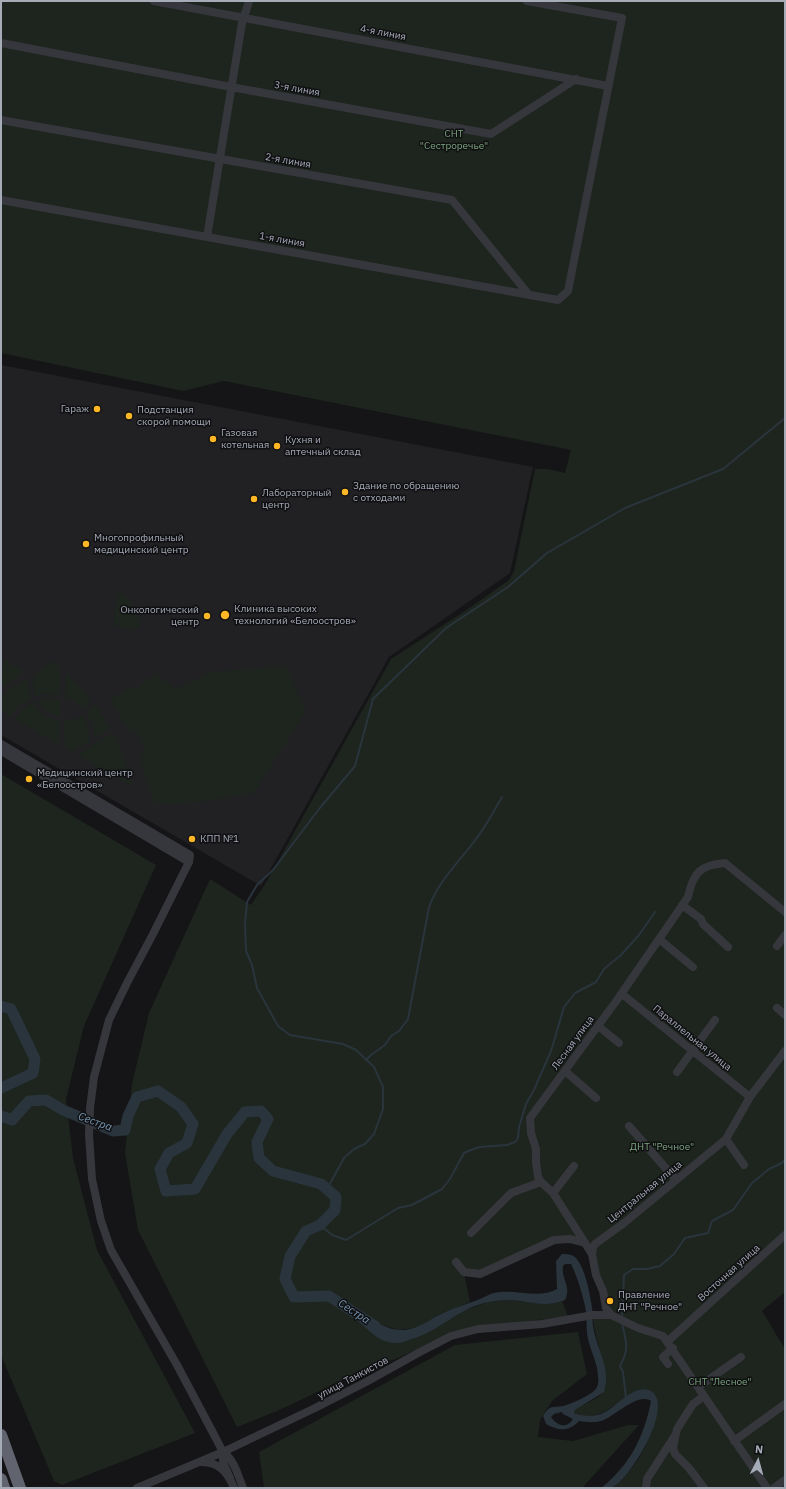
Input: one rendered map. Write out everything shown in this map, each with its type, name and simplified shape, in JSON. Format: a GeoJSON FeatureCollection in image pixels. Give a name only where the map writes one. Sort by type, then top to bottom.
{"type":"FeatureCollection","features":[{"type":"Feature","properties":{"kind":"highway"},"geometry":{"type":"LineString","coordinates":[[1,1435],[20,1488]]}},
{"type":"Feature","properties":{"kind":"highway"},"geometry":{"type":"LineString","coordinates":[[1,1479],[4,1488]]}},
{"type":"Feature","properties":{"kind":"street","name":"4-я линия"},"geometry":{"type":"LineString","coordinates":[[154,1],[608,86]]}},
{"type":"Feature","properties":{"kind":"street"},"geometry":{"type":"LineString","coordinates":[[207,237],[242,17],[246,11],[249,1]]}},
{"type":"Feature","properties":{"kind":"street"},"geometry":{"type":"LineString","coordinates":[[527,1],[622,18],[608,86]]}},
{"type":"Feature","properties":{"kind":"street","name":"3-я линия"},"geometry":{"type":"LineString","coordinates":[[1,43],[490,134],[576,79]]}},
{"type":"Feature","properties":{"kind":"street","name":"1-я линия"},"geometry":{"type":"LineString","coordinates":[[1,200],[558,300],[568,291],[608,86]]}},
{"type":"Feature","properties":{"kind":"street","name":"2-я линия"},"geometry":{"type":"LineString","coordinates":[[1,120],[452,200],[529,294]]}},
{"type":"Feature","properties":{"kind":"street"},"geometry":{"type":"LineString","coordinates":[[1,744],[190,854],[189,862],[153,934],[126,983],[109,1020],[94,1077],[90,1108],[89,1135],[92,1180],[101,1221],[111,1250],[186,1382],[223,1452],[228,1456],[232,1463],[243,1488]]}},
{"type":"Feature","properties":{"kind":"street"},"geometry":{"type":"LineString","coordinates":[[1,751],[189,862]]}},
{"type":"Feature","properties":{"kind":"street","name":"Лесная улица"},"geometry":{"type":"LineString","coordinates":[[541,1182],[536,1171],[536,1149],[531,1133],[530,1118],[622,994],[688,897],[691,882],[696,874],[710,864],[725,863],[785,912]]}},
{"type":"Feature","properties":{"kind":"street"},"geometry":{"type":"LineString","coordinates":[[682,905],[702,919],[703,924],[728,947]]}},
{"type":"Feature","properties":{"kind":"street"},"geometry":{"type":"LineString","coordinates":[[777,946],[785,935]]}},
{"type":"Feature","properties":{"kind":"street"},"geometry":{"type":"LineString","coordinates":[[659,939],[693,967]]}},
{"type":"Feature","properties":{"kind":"street","name":"Параллельная улица"},"geometry":{"type":"LineString","coordinates":[[622,994],[750,1097]]}},
{"type":"Feature","properties":{"kind":"street"},"geometry":{"type":"LineString","coordinates":[[777,1008],[785,1015]]}},
{"type":"Feature","properties":{"kind":"street"},"geometry":{"type":"LineString","coordinates":[[677,1072],[715,1020]]}},
{"type":"Feature","properties":{"kind":"street"},"geometry":{"type":"LineString","coordinates":[[598,1026],[619,1043]]}},
{"type":"Feature","properties":{"kind":"street","name":"Центральная улица"},"geometry":{"type":"LineString","coordinates":[[592,1254],[595,1244],[624,1223],[726,1139],[750,1097],[785,1051]]}},
{"type":"Feature","properties":{"kind":"street"},"geometry":{"type":"LineString","coordinates":[[565,1071],[596,1098]]}},
{"type":"Feature","properties":{"kind":"street"},"geometry":{"type":"LineString","coordinates":[[629,1126],[676,1180]]}},
{"type":"Feature","properties":{"kind":"street"},"geometry":{"type":"LineString","coordinates":[[726,1139],[744,1165]]}},
{"type":"Feature","properties":{"kind":"street"},"geometry":{"type":"LineString","coordinates":[[553,1193],[574,1166]]}},
{"type":"Feature","properties":{"kind":"street"},"geometry":{"type":"LineString","coordinates":[[471,1233],[512,1193],[541,1182],[553,1193],[592,1254],[596,1275],[603,1291],[606,1308],[611,1315],[623,1322],[663,1336],[670,1344],[767,1488]]}},
{"type":"Feature","properties":{"kind":"street","name":"Восточная улица"},"geometry":{"type":"LineString","coordinates":[[670,1344],[785,1235]]}},
{"type":"Feature","properties":{"kind":"street"},"geometry":{"type":"LineString","coordinates":[[456,1262],[464,1272],[480,1274],[554,1240],[570,1239],[585,1243]]}},
{"type":"Feature","properties":{"kind":"street","name":"улица Танкистов"},"geometry":{"type":"LineString","coordinates":[[136,1488],[223,1452],[366,1382],[451,1336],[478,1330],[542,1324],[589,1316],[611,1315]]}},
{"type":"Feature","properties":{"kind":"street"},"geometry":{"type":"LineString","coordinates":[[668,1364],[663,1357],[670,1344]]}},
{"type":"Feature","properties":{"kind":"street"},"geometry":{"type":"LineString","coordinates":[[698,1387],[741,1357]]}},
{"type":"Feature","properties":{"kind":"street"},"geometry":{"type":"LineString","coordinates":[[704,1396],[693,1404],[677,1429],[673,1448],[676,1454],[704,1488]]}},
{"type":"Feature","properties":{"kind":"street"},"geometry":{"type":"LineString","coordinates":[[734,1441],[785,1404]]}},
{"type":"Feature","properties":{"kind":"street"},"geometry":{"type":"LineString","coordinates":[[646,1488],[647,1479],[676,1434]]}},
{"type":"Feature","properties":{"kind":"street"},"geometry":{"type":"LineString","coordinates":[[232,1463],[234,1451],[239,1444]]}},
{"type":"Feature","properties":{"kind":"street"},"geometry":{"type":"LineString","coordinates":[[223,1452],[223,1462],[234,1488]]}},
{"type":"Feature","properties":{"kind":"street"},"geometry":{"type":"LineString","coordinates":[[199,1462],[210,1462],[215,1464],[230,1478]]}},
{"type":"Feature","properties":{"kind":"street"},"geometry":{"type":"LineString","coordinates":[[774,1488],[785,1480]]}},
{"type":"Feature","properties":{"kind":"shaded area","name":"Клиника высоких технологий «Белоостров»"},"geometry":{"type":"Polygon","coordinates":[[[1,365],[533,467],[510,573],[389,657],[261,886],[1,735],[1,365]]]}},
{"type":"Feature","properties":{"kind":"shaded area"},"geometry":{"type":"Polygon","coordinates":[[[562,1254],[568,1254],[576,1258],[583,1269],[591,1300],[595,1334],[603,1359],[606,1375],[604,1392],[575,1410],[574,1413],[587,1416],[601,1414],[631,1393],[638,1390],[645,1389],[651,1391],[657,1399],[658,1411],[648,1441],[630,1470],[621,1481],[610,1488],[601,1488],[628,1460],[640,1438],[651,1401],[645,1399],[633,1402],[607,1419],[593,1422],[579,1421],[567,1429],[559,1429],[546,1424],[543,1416],[550,1408],[575,1402],[594,1391],[598,1383],[597,1367],[588,1339],[585,1305],[571,1264],[565,1264],[563,1266],[563,1275],[567,1287],[567,1295],[565,1300],[560,1302],[549,1304],[512,1300],[489,1302],[459,1314],[432,1331],[399,1343],[391,1343],[381,1339],[372,1334],[360,1323],[365,1315],[388,1328],[404,1330],[420,1326],[448,1311],[492,1293],[510,1292],[542,1294],[550,1292],[557,1289],[556,1261],[562,1254]],[[562,1412],[554,1414],[551,1417],[556,1423],[562,1425],[571,1422],[573,1419],[562,1412]]]}},
{"type":"Feature","properties":{"kind":"green space"},"geometry":{"type":"Polygon","coordinates":[[[1,1],[785,1],[785,1292],[762,1311],[785,1349],[785,1488],[612,1488],[622,1480],[637,1461],[647,1441],[658,1407],[641,1390],[632,1393],[602,1413],[585,1416],[574,1413],[575,1410],[601,1395],[606,1386],[606,1377],[593,1317],[612,1316],[586,1245],[554,1240],[497,1268],[464,1273],[470,1302],[442,1313],[425,1324],[414,1328],[398,1330],[376,1323],[361,1323],[376,1336],[405,1342],[434,1329],[466,1310],[488,1302],[505,1300],[551,1304],[562,1301],[568,1316],[455,1331],[396,1359],[375,1365],[277,1411],[237,1427],[138,1230],[125,1153],[132,1084],[149,1013],[210,879],[251,905],[267,881],[391,659],[465,611],[509,580],[514,571],[535,469],[548,469],[565,473],[571,450],[224,381],[183,391],[1,353],[1,1]]]}},
{"type":"Feature","properties":{"kind":"green space"},"geometry":{"type":"Polygon","coordinates":[[[122,593],[138,614],[140,621],[139,626],[135,629],[127,629],[114,625],[114,615],[118,594],[122,593]]]}},
{"type":"Feature","properties":{"kind":"green space"},"geometry":{"type":"Polygon","coordinates":[[[8,660],[17,668],[22,668],[23,673],[3,687],[1,686],[3,661],[8,660]]]}},
{"type":"Feature","properties":{"kind":"green space"},"geometry":{"type":"Polygon","coordinates":[[[53,661],[60,667],[60,695],[44,694],[35,696],[33,683],[35,674],[53,661]]]}},
{"type":"Feature","properties":{"kind":"green space"},"geometry":{"type":"Polygon","coordinates":[[[286,666],[306,711],[254,793],[188,803],[163,804],[154,802],[141,761],[144,748],[137,732],[129,731],[113,705],[112,698],[131,686],[135,690],[155,674],[176,689],[211,672],[286,666]]]}},
{"type":"Feature","properties":{"kind":"green space"},"geometry":{"type":"Polygon","coordinates":[[[66,672],[91,701],[84,710],[73,700],[65,697],[66,672]]]}},
{"type":"Feature","properties":{"kind":"green space"},"geometry":{"type":"Polygon","coordinates":[[[29,677],[28,684],[31,699],[21,704],[11,717],[1,710],[1,695],[29,677]]]}},
{"type":"Feature","properties":{"kind":"green space"},"geometry":{"type":"Polygon","coordinates":[[[47,698],[60,700],[60,717],[47,712],[37,701],[47,698]]]}},
{"type":"Feature","properties":{"kind":"green space"},"geometry":{"type":"Polygon","coordinates":[[[33,702],[38,710],[44,715],[60,721],[59,745],[15,719],[25,707],[33,702]]]}},
{"type":"Feature","properties":{"kind":"green space"},"geometry":{"type":"Polygon","coordinates":[[[95,704],[110,728],[95,738],[93,725],[87,713],[95,704]]]}},
{"type":"Feature","properties":{"kind":"green space"},"geometry":{"type":"Polygon","coordinates":[[[83,716],[88,727],[90,741],[72,751],[65,748],[64,721],[73,720],[83,716]]]}},
{"type":"Feature","properties":{"kind":"green space"},"geometry":{"type":"Polygon","coordinates":[[[112,733],[114,734],[127,766],[133,785],[132,786],[77,755],[112,733]]]}},
{"type":"Feature","properties":{"kind":"green space"},"geometry":{"type":"Polygon","coordinates":[[[1,774],[156,865],[84,1026],[66,1099],[73,1158],[97,1250],[195,1433],[62,1485],[54,1481],[1,1355],[1,774]]]}},
{"type":"Feature","properties":{"kind":"green space"},"geometry":{"type":"Polygon","coordinates":[[[578,1332],[587,1374],[552,1401],[540,1420],[538,1437],[573,1441],[628,1425],[639,1425],[582,1488],[264,1488],[259,1452],[455,1345],[578,1332]]]}},
{"type":"Feature","properties":{"kind":"waterway"},"geometry":{"type":"LineString","coordinates":[[327,1189],[344,1158],[354,1149],[365,1144],[374,1134],[383,1109],[383,1087],[374,1067],[356,1050],[343,1044],[290,1035],[278,1026],[257,988],[252,965],[246,951],[245,924],[247,902],[257,885],[273,870],[319,809],[355,766],[373,699],[446,628],[508,587],[547,553],[625,508],[723,469],[785,418]]}},
{"type":"Feature","properties":{"kind":"waterway"},"geometry":{"type":"LineString","coordinates":[[366,1060],[385,1045],[391,1036],[399,1031],[408,1019],[429,907],[433,897],[444,879],[480,834],[502,797]]}},
{"type":"Feature","properties":{"kind":"waterway"},"geometry":{"type":"LineString","coordinates":[[320,1225],[332,1235],[346,1240],[398,1208],[412,1205],[442,1189],[450,1179],[464,1153],[480,1147],[507,1145],[515,1142],[518,1138],[519,1127],[526,1104],[534,1090],[551,1051],[564,1007],[575,993],[596,982],[604,969],[621,955],[639,935],[655,912]]}},
{"type":"Feature","properties":{"kind":"waterway","name":"Сестра"},"geometry":{"type":"LineString","coordinates":[[1,1006],[11,1009],[35,1059],[33,1073],[1,1088]]}},
{"type":"Feature","properties":{"kind":"waterway","name":"Сестра"},"geometry":{"type":"LineString","coordinates":[[1,1116],[12,1120],[29,1101],[46,1100],[63,1110],[113,1131],[125,1130],[128,1116],[137,1097],[158,1091],[181,1107],[193,1124],[187,1143],[169,1153],[160,1169],[166,1191],[195,1189],[227,1134],[245,1112],[261,1111],[268,1119],[257,1142],[259,1158],[273,1171],[321,1184],[336,1197],[335,1210],[320,1225],[306,1231],[290,1256],[285,1279],[294,1297],[329,1296],[375,1326]]}},
{"type":"Feature","properties":{"kind":"waterway"},"geometry":{"type":"LineString","coordinates":[[622,1317],[624,1275],[633,1269],[647,1269],[660,1266],[674,1254],[685,1238],[708,1233],[712,1221],[733,1210],[752,1183],[769,1169],[785,1160]]}},
{"type":"Feature","properties":{"kind":"waterway"},"geometry":{"type":"LineString","coordinates":[[622,1323],[626,1340],[626,1349],[620,1366],[623,1372],[626,1398]]}},
{"type":"Feature","properties":{"kind":"place","name":"Гараж"},"geometry":{"type":"Point","coordinates":[97,409]}},
{"type":"Feature","properties":{"kind":"place","name":"Подстанция скорой помощи"},"geometry":{"type":"Point","coordinates":[129,416]}},
{"type":"Feature","properties":{"kind":"place","name":"Газовая котельная"},"geometry":{"type":"Point","coordinates":[213,439]}},
{"type":"Feature","properties":{"kind":"place","name":"Кухня и аптечный склад"},"geometry":{"type":"Point","coordinates":[277,446]}},
{"type":"Feature","properties":{"kind":"place","name":"Здание по обращению с отходами"},"geometry":{"type":"Point","coordinates":[345,492]}},
{"type":"Feature","properties":{"kind":"place","name":"Лабораторный центр"},"geometry":{"type":"Point","coordinates":[254,499]}},
{"type":"Feature","properties":{"kind":"place","name":"Многопрофильный медицинский центр"},"geometry":{"type":"Point","coordinates":[86,544]}},
{"type":"Feature","properties":{"kind":"place","name":"Клиника высоких технологий «Белоостров»"},"geometry":{"type":"Point","coordinates":[225,615]}},
{"type":"Feature","properties":{"kind":"place","name":"Онкологический центр"},"geometry":{"type":"Point","coordinates":[207,616]}},
{"type":"Feature","properties":{"kind":"place","name":"Медицинский центр «Белоостров»"},"geometry":{"type":"Point","coordinates":[29,779]}},
{"type":"Feature","properties":{"kind":"place","name":"КПП №1"},"geometry":{"type":"Point","coordinates":[192,839]}},
{"type":"Feature","properties":{"kind":"place","name":"Правление ДНТ \"Речное\""},"geometry":{"type":"Point","coordinates":[610,1301]}},
{"type":"Feature","properties":{"kind":"park label","name":"СНТ \"Сестроречье\""},"geometry":{"type":"Point","coordinates":[454,140]}},
{"type":"Feature","properties":{"kind":"park label","name":"ДНТ \"Речное\""},"geometry":{"type":"Point","coordinates":[662,1147]}},
{"type":"Feature","properties":{"kind":"park label","name":"СНТ \"Лесное\""},"geometry":{"type":"Point","coordinates":[720,1382]}}]}
